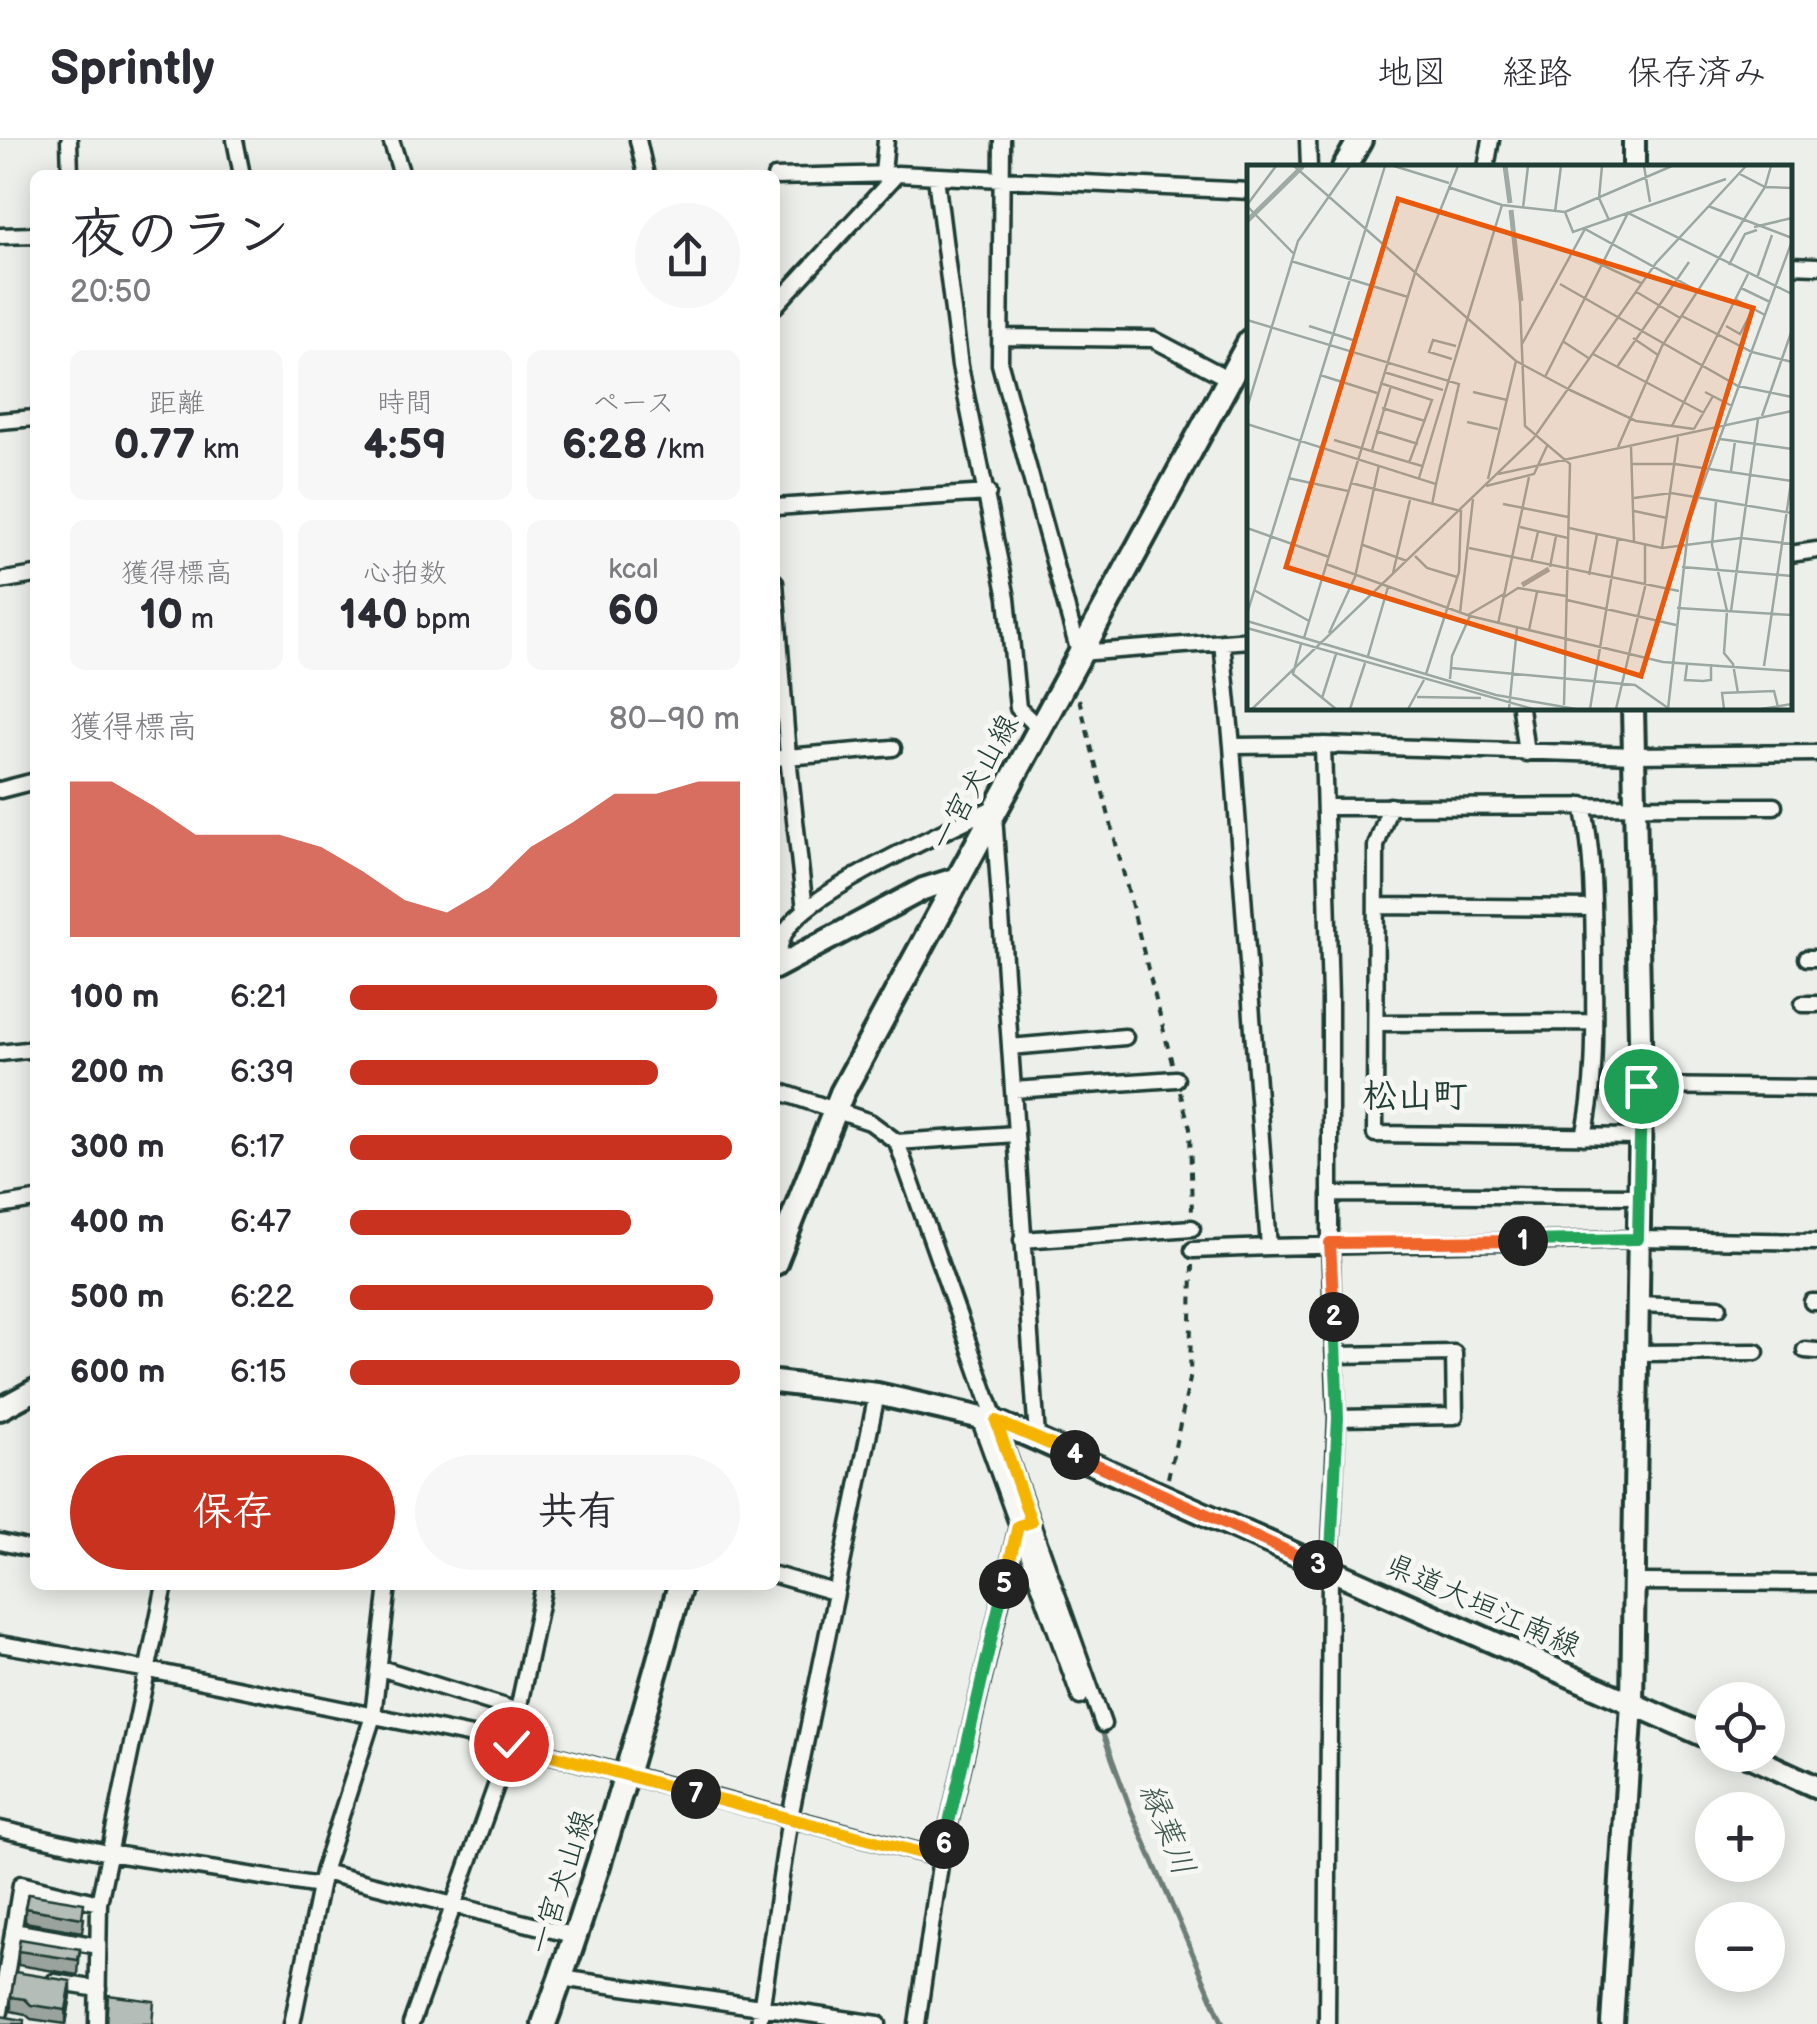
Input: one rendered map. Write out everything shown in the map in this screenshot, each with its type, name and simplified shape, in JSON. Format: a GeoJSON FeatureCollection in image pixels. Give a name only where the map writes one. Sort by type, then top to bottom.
{"type":"FeatureCollection","features":[{"type":"Feature","properties":{"kind":"main road"},"geometry":{"type":"LineString","coordinates":[[1346,165],[1360,140]]}},
{"type":"Feature","properties":{"kind":"main road","name":"一宮犬山線"},"geometry":{"type":"LineString","coordinates":[[780,1250],[836,1110],[956,879],[1247,345]]}},
{"type":"Feature","properties":{"kind":"main road","name":"一宮犬山線"},"geometry":{"type":"LineString","coordinates":[[544,2024],[626,1777],[679,1590]]}},
{"type":"Feature","properties":{"kind":"street"},"geometry":{"type":"LineString","coordinates":[[69,140],[70,170]]}},
{"type":"Feature","properties":{"kind":"street"},"geometry":{"type":"LineString","coordinates":[[234,140],[241,170]]}},
{"type":"Feature","properties":{"kind":"street"},"geometry":{"type":"LineString","coordinates":[[391,140],[400,170]]}},
{"type":"Feature","properties":{"kind":"street"},"geometry":{"type":"LineString","coordinates":[[638,140],[645,170]]}},
{"type":"Feature","properties":{"kind":"street"},"geometry":{"type":"LineString","coordinates":[[780,300],[890,174],[886,140]]}},
{"type":"Feature","properties":{"kind":"street"},"geometry":{"type":"LineString","coordinates":[[1002,140],[1000,364],[1079,653],[1247,640]]}},
{"type":"Feature","properties":{"kind":"street"},"geometry":{"type":"LineString","coordinates":[[1308,140],[1309,165]]}},
{"type":"Feature","properties":{"kind":"street"},"geometry":{"type":"LineString","coordinates":[[1487,165],[1491,140]]}},
{"type":"Feature","properties":{"kind":"street"},"geometry":{"type":"LineString","coordinates":[[780,177],[890,174],[1247,191]]}},
{"type":"Feature","properties":{"kind":"street"},"geometry":{"type":"LineString","coordinates":[[936,176],[960,366],[1006,598],[1018,708],[1038,727]]}},
{"type":"Feature","properties":{"kind":"street"},"geometry":{"type":"LineString","coordinates":[[0,236],[30,236]]}},
{"type":"Feature","properties":{"kind":"street"},"geometry":{"type":"LineString","coordinates":[[1001,337],[1154,339],[1229,379]]}},
{"type":"Feature","properties":{"kind":"street"},"geometry":{"type":"LineString","coordinates":[[0,421],[30,418]]}},
{"type":"Feature","properties":{"kind":"street"},"geometry":{"type":"LineString","coordinates":[[780,507],[988,493]]}},
{"type":"Feature","properties":{"kind":"street"},"geometry":{"type":"LineString","coordinates":[[1792,554],[1817,550]]}},
{"type":"Feature","properties":{"kind":"street"},"geometry":{"type":"LineString","coordinates":[[0,580],[30,576]]}},
{"type":"Feature","properties":{"kind":"street"},"geometry":{"type":"LineString","coordinates":[[1222,642],[1268,1246]]}},
{"type":"Feature","properties":{"kind":"street"},"geometry":{"type":"LineString","coordinates":[[1520,710],[1526,753]]}},
{"type":"Feature","properties":{"kind":"street"},"geometry":{"type":"LineString","coordinates":[[1612,2024],[1632,1703],[1634,1582],[1641,1086],[1633,710]]}},
{"type":"Feature","properties":{"kind":"street"},"geometry":{"type":"LineString","coordinates":[[780,719],[782,758],[805,910]]}},
{"type":"Feature","properties":{"kind":"street"},"geometry":{"type":"LineString","coordinates":[[1232,746],[1323,745],[1634,755],[1817,753]]}},
{"type":"Feature","properties":{"kind":"street"},"geometry":{"type":"LineString","coordinates":[[1323,745],[1330,999],[1330,1243],[1338,1418],[1330,1570],[1327,2024]]}},
{"type":"Feature","properties":{"kind":"street"},"geometry":{"type":"LineString","coordinates":[[782,758],[893,748]]}},
{"type":"Feature","properties":{"kind":"street"},"geometry":{"type":"LineString","coordinates":[[0,790],[30,781]]}},
{"type":"Feature","properties":{"kind":"street"},"geometry":{"type":"LineString","coordinates":[[1583,805],[1592,847],[1594,1022],[1593,1098],[1584,1137]]}},
{"type":"Feature","properties":{"kind":"street"},"geometry":{"type":"LineString","coordinates":[[1390,806],[1376,846],[1375,1134],[1640,1138]]}},
{"type":"Feature","properties":{"kind":"street"},"geometry":{"type":"LineString","coordinates":[[1325,807],[1774,806]]}},
{"type":"Feature","properties":{"kind":"street"},"geometry":{"type":"LineString","coordinates":[[780,948],[785,930],[805,910],[872,868],[995,808],[1036,1437]]}},
{"type":"Feature","properties":{"kind":"street"},"geometry":{"type":"LineString","coordinates":[[780,964],[923,888],[956,879]]}},
{"type":"Feature","properties":{"kind":"street"},"geometry":{"type":"LineString","coordinates":[[1376,906],[1593,908]]}},
{"type":"Feature","properties":{"kind":"street"},"geometry":{"type":"LineString","coordinates":[[1376,1023],[1594,1022]]}},
{"type":"Feature","properties":{"kind":"street"},"geometry":{"type":"LineString","coordinates":[[1010,1047],[1125,1038]]}},
{"type":"Feature","properties":{"kind":"street"},"geometry":{"type":"LineString","coordinates":[[0,1053],[30,1050]]}},
{"type":"Feature","properties":{"kind":"street"},"geometry":{"type":"LineString","coordinates":[[1013,1090],[1176,1080]]}},
{"type":"Feature","properties":{"kind":"street"},"geometry":{"type":"LineString","coordinates":[[1641,1086],[1817,1088]]}},
{"type":"Feature","properties":{"kind":"street"},"geometry":{"type":"LineString","coordinates":[[780,1092],[870,1122],[898,1142],[1026,1529],[1065,1637],[1103,1724]]}},
{"type":"Feature","properties":{"kind":"street"},"geometry":{"type":"LineString","coordinates":[[898,1142],[1016,1134]]}},
{"type":"Feature","properties":{"kind":"street"},"geometry":{"type":"LineString","coordinates":[[1330,1194],[1639,1196]]}},
{"type":"Feature","properties":{"kind":"street"},"geometry":{"type":"LineString","coordinates":[[0,1206],[30,1201]]}},
{"type":"Feature","properties":{"kind":"street"},"geometry":{"type":"LineString","coordinates":[[1022,1240],[1192,1228]]}},
{"type":"Feature","properties":{"kind":"street"},"geometry":{"type":"LineString","coordinates":[[1192,1250],[1330,1243],[1638,1239],[1817,1242]]}},
{"type":"Feature","properties":{"kind":"street"},"geometry":{"type":"LineString","coordinates":[[1637,1304],[1719,1307]]}},
{"type":"Feature","properties":{"kind":"street"},"geometry":{"type":"LineString","coordinates":[[1636,1353],[1756,1352]]}},
{"type":"Feature","properties":{"kind":"street"},"geometry":{"type":"LineString","coordinates":[[1336,1355],[1454,1353],[1456,1416],[1338,1418]]}},
{"type":"Feature","properties":{"kind":"street","name":"県道大垣江南線"},"geometry":{"type":"LineString","coordinates":[[780,1383],[877,1394],[987,1418],[1695,1731]]}},
{"type":"Feature","properties":{"kind":"street"},"geometry":{"type":"LineString","coordinates":[[0,1409],[30,1393]]}},
{"type":"Feature","properties":{"kind":"street"},"geometry":{"type":"LineString","coordinates":[[760,2017],[790,1817],[877,1394]]}},
{"type":"Feature","properties":{"kind":"street"},"geometry":{"type":"LineString","coordinates":[[917,2024],[940,1858],[1026,1529]]}},
{"type":"Feature","properties":{"kind":"street"},"geometry":{"type":"LineString","coordinates":[[0,1542],[30,1549]]}},
{"type":"Feature","properties":{"kind":"street"},"geometry":{"type":"LineString","coordinates":[[780,1576],[834,1592]]}},
{"type":"Feature","properties":{"kind":"street"},"geometry":{"type":"LineString","coordinates":[[1634,1582],[1817,1583]]}},
{"type":"Feature","properties":{"kind":"street"},"geometry":{"type":"LineString","coordinates":[[97,2024],[99,1904],[163,1590]]}},
{"type":"Feature","properties":{"kind":"street"},"geometry":{"type":"LineString","coordinates":[[292,2024],[322,1879],[373,1716],[388,1590]]}},
{"type":"Feature","properties":{"kind":"street"},"geometry":{"type":"LineString","coordinates":[[410,2024],[511,1744],[543,1590]]}},
{"type":"Feature","properties":{"kind":"street"},"geometry":{"type":"LineString","coordinates":[[1065,1637],[1080,1697]]}},
{"type":"Feature","properties":{"kind":"street"},"geometry":{"type":"LineString","coordinates":[[0,1644],[149,1670],[511,1744],[940,1858]]}},
{"type":"Feature","properties":{"kind":"street"},"geometry":{"type":"LineString","coordinates":[[380,1668],[518,1710]]}},
{"type":"Feature","properties":{"kind":"street"},"geometry":{"type":"LineString","coordinates":[[1784,1772],[1817,1787]]}},
{"type":"Feature","properties":{"kind":"street"},"geometry":{"type":"LineString","coordinates":[[0,1830],[108,1853],[322,1879],[454,1905],[576,1936]]}},
{"type":"Feature","properties":{"kind":"street"},"geometry":{"type":"LineString","coordinates":[[4,2018],[6,1974],[21,1884],[99,1904]]}},
{"type":"Feature","properties":{"kind":"street"},"geometry":{"type":"LineString","coordinates":[[13,1931],[98,1946]]}},
{"type":"Feature","properties":{"kind":"street"},"geometry":{"type":"LineString","coordinates":[[6,1974],[24,1977]]}},
{"type":"Feature","properties":{"kind":"street"},"geometry":{"type":"LineString","coordinates":[[561,1978],[760,2017],[878,2024]]}},
{"type":"Feature","properties":{"kind":"street"},"geometry":{"type":"LineString","coordinates":[[43,1980],[98,1989]]}},
{"type":"Feature","properties":{"kind":"building"},"geometry":{"type":"Polygon","coordinates":[[[28,1894],[84,1903],[82,1918],[25,1908],[28,1894]]]}},
{"type":"Feature","properties":{"kind":"building"},"geometry":{"type":"Polygon","coordinates":[[[20,1939],[80,1949],[78,1960],[18,1951],[20,1939]]]}},
{"type":"Feature","properties":{"kind":"building"},"geometry":{"type":"Polygon","coordinates":[[[15,1972],[71,1981],[66,2010],[31,2005],[25,1999],[11,1997],[15,1972]]]}},
{"type":"Feature","properties":{"kind":"building"},"geometry":{"type":"Polygon","coordinates":[[[108,1995],[154,2001],[152,2024],[106,2024],[108,1995]]]}},
{"type":"Feature","properties":{"kind":"building"},"geometry":{"type":"Polygon","coordinates":[[[0,2016],[24,2020],[24,2024],[0,2024],[0,2016]]]}},
{"type":"Feature","properties":{"kind":"waterway","name":"縁葉川"},"geometry":{"type":"LineString","coordinates":[[787,283],[876,186]]}},
{"type":"Feature","properties":{"kind":"waterway","name":"縁葉川"},"geometry":{"type":"LineString","coordinates":[[967,1361],[982,1405]]}},
{"type":"Feature","properties":{"kind":"waterway","name":"縁葉川"},"geometry":{"type":"LineString","coordinates":[[1100,1726],[1131,1810],[1223,2024]]}},
{"type":"Feature","properties":{"kind":"district","name":"松山町"},"geometry":{"type":"Point","coordinates":[1415,1095]}},
{"type":"Feature","properties":{"kind":"route"},"geometry":{"type":"LineString","coordinates":[[511,1744],[940,1858],[1018,1526],[1031,1522],[996,1421],[1330,1570],[1338,1418],[1330,1243],[1638,1239],[1641,1086]]}}]}
